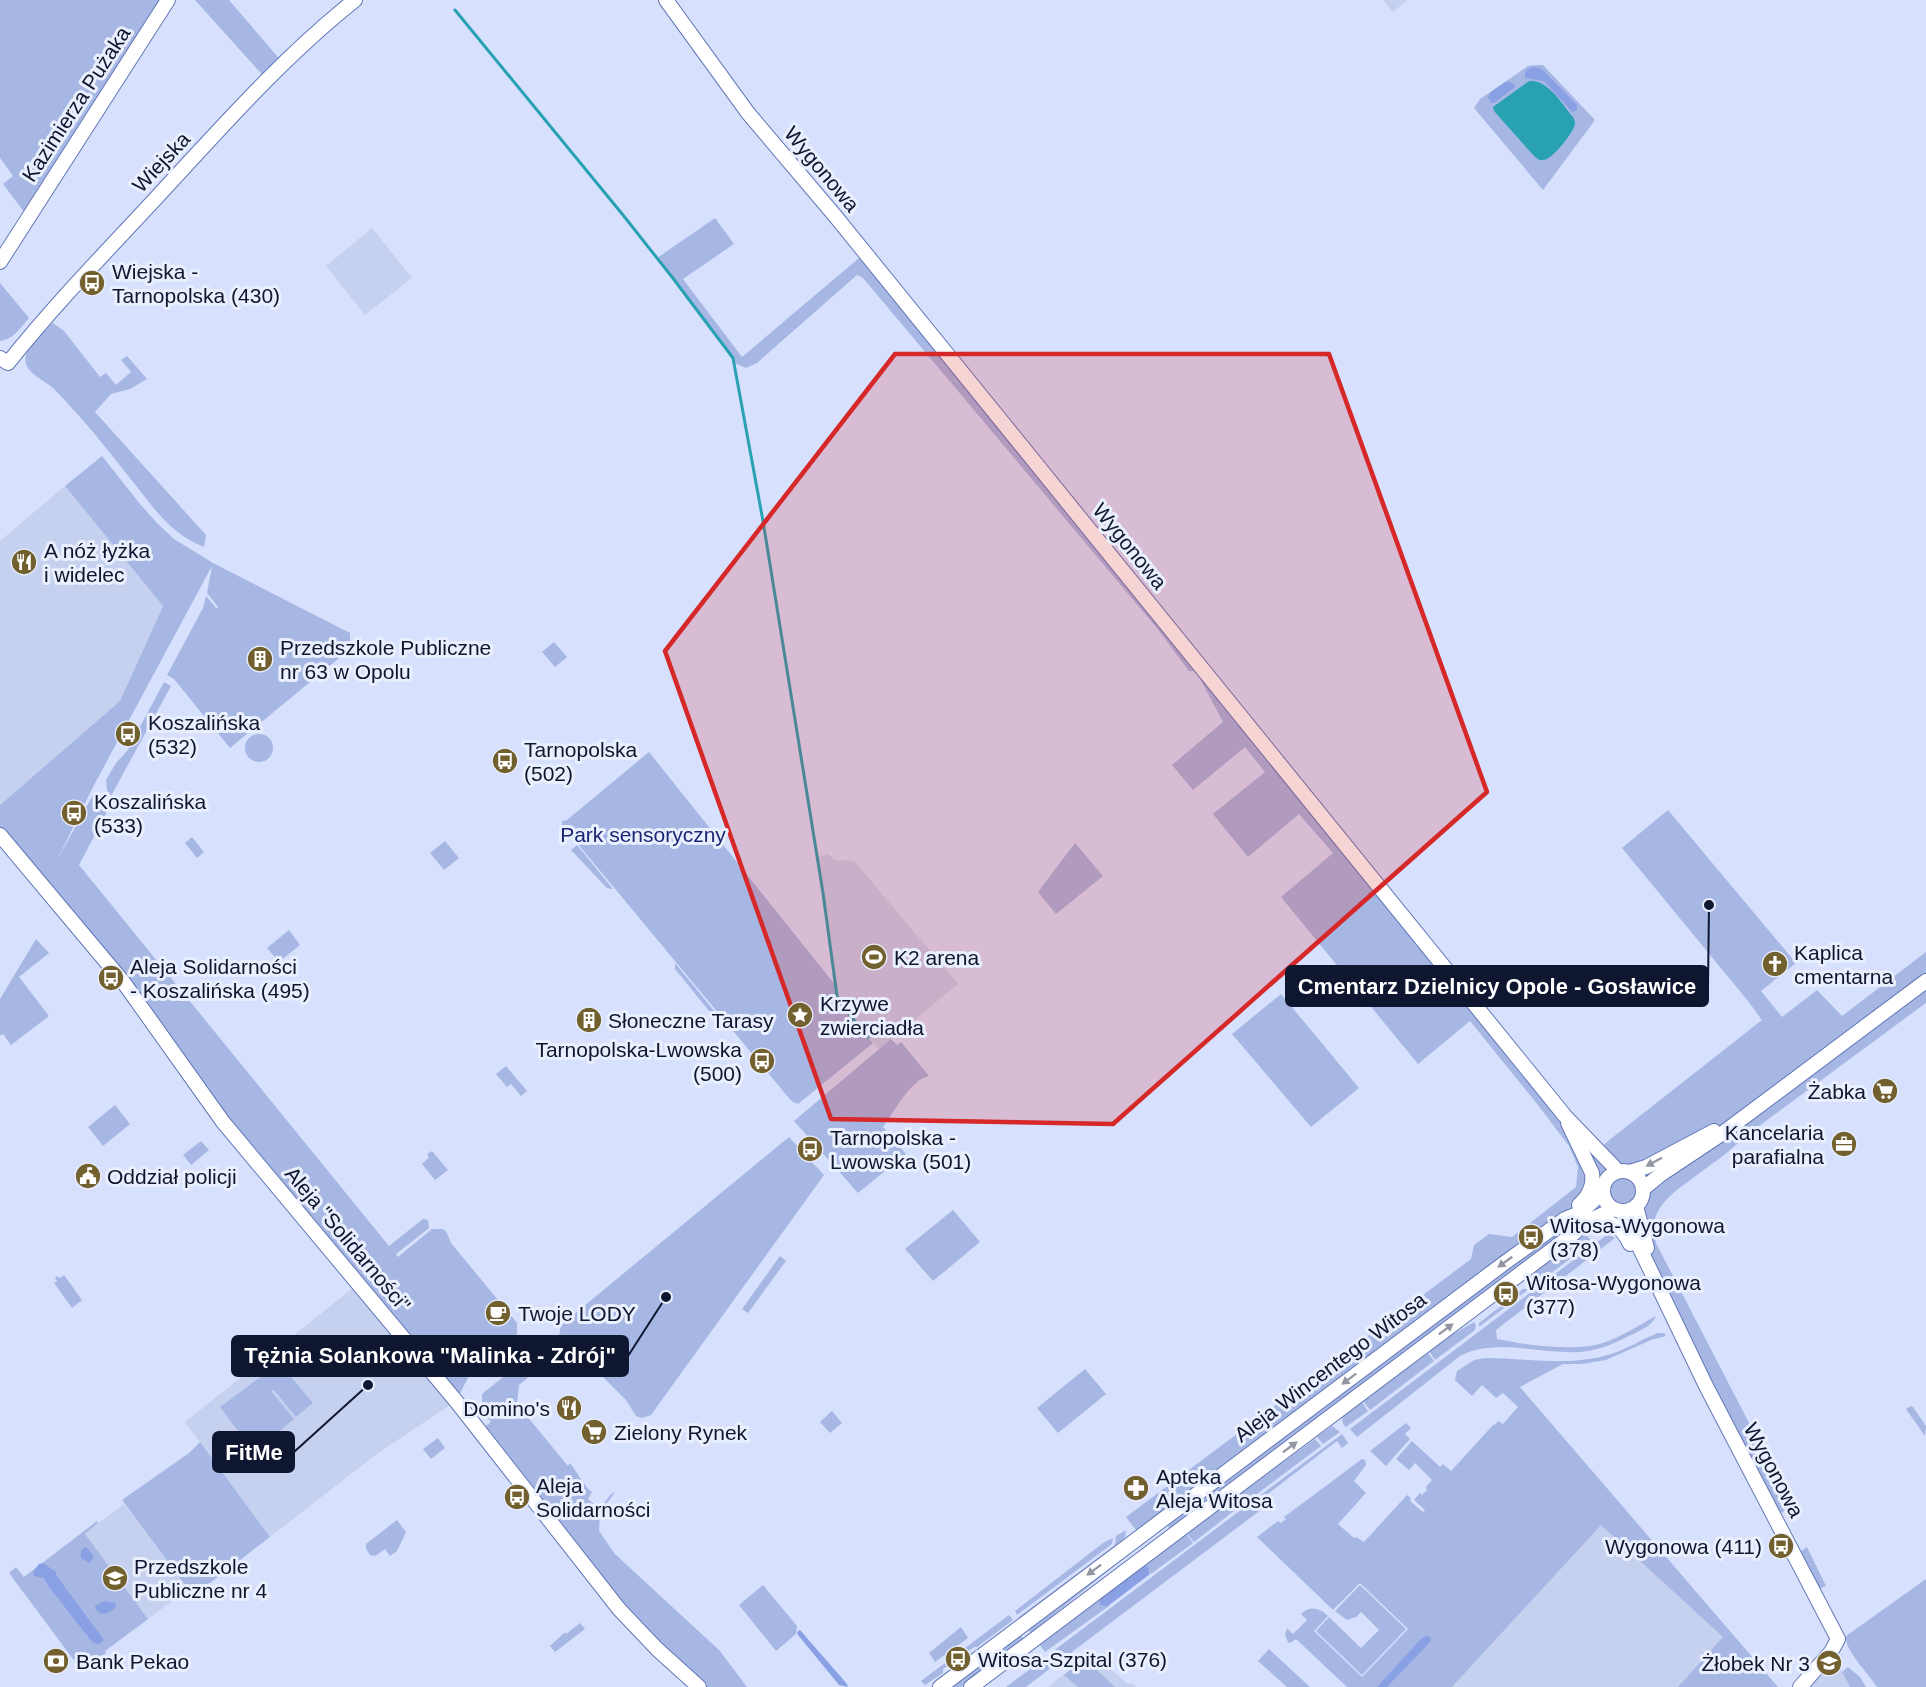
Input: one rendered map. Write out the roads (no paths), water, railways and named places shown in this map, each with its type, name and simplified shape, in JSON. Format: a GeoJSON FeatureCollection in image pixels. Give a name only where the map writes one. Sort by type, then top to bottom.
{"type":"FeatureCollection","features":[{"type":"Feature","properties":{"kind":"street","name":"Kazimierza Pużaka"},"geometry":{"type":"LineString","coordinates":[[0,262],[168,0]]}},
{"type":"Feature","properties":{"kind":"street","name":"Wiejska"},"geometry":{"type":"LineString","coordinates":[[4,360],[235,112],[298,48],[355,0]]}},
{"type":"Feature","properties":{"kind":"street","name":"Wygonowa"},"geometry":{"type":"LineString","coordinates":[[666,0],[748,113],[836,217],[1564,1116],[1597,1165],[1604,1189]]}},
{"type":"Feature","properties":{"kind":"street","name":"Aleja \"Solidarności\""},"geometry":{"type":"LineString","coordinates":[[0,835],[124,983],[223,1122],[456,1401],[619,1609],[657,1649],[699,1687]]}},
{"type":"Feature","properties":{"kind":"street"},"geometry":{"type":"LineString","coordinates":[[1643,1189],[1660,1174],[1720,1135],[1799,1077],[1926,981]]}},
{"type":"Feature","properties":{"kind":"street"},"geometry":{"type":"LineString","coordinates":[[1624,1172],[1641,1181],[1642,1197],[1636,1206],[1618,1210],[1605,1198],[1604,1189],[1608,1178],[1624,1172],[1646,1167],[1752,1110]]}},
{"type":"Feature","properties":{"kind":"street","name":"Wygonowa"},"geometry":{"type":"LineString","coordinates":[[1564,1116],[1624,1172]]}},
{"type":"Feature","properties":{"kind":"street"},"geometry":{"type":"LineString","coordinates":[[1564,1116],[1592,1173],[1593,1181],[1583,1202],[1565,1220]]}},
{"type":"Feature","properties":{"kind":"street","name":"Aleja Wincentego Witosa"},"geometry":{"type":"LineString","coordinates":[[940,1687],[1464,1292],[1565,1220],[1580,1213],[1604,1189]]}},
{"type":"Feature","properties":{"kind":"street","name":"Wygonowa"},"geometry":{"type":"LineString","coordinates":[[1636,1206],[1642,1234],[1675,1320]]}},
{"type":"Feature","properties":{"kind":"street","name":"Wygonowa"},"geometry":{"type":"LineString","coordinates":[[1618,1210],[1706,1386],[1838,1639],[1831,1652],[1800,1687]]}},
{"type":"Feature","properties":{"kind":"street","name":"Aleja Wincentego Witosa"},"geometry":{"type":"LineString","coordinates":[[971,1687],[1586,1222],[1618,1210]]}},
{"type":"Feature","properties":{"kind":"street"},"geometry":{"type":"LineString","coordinates":[[1573,1234],[1596,1223],[1614,1223],[1625,1234],[1643,1268],[1653,1280]]}},
{"type":"Feature","properties":{"kind":"waterway"},"geometry":{"type":"LineString","coordinates":[[455,10],[623,215],[733,358],[763,521],[823,893],[837,996],[868,1037]]}},
{"type":"Feature","properties":{"kind":"place","name":"Wiejska - Tarnopolska (430)"},"geometry":{"type":"Point","coordinates":[92,283]}},
{"type":"Feature","properties":{"kind":"place","name":"A nóż łyżka i widelec"},"geometry":{"type":"Point","coordinates":[24,562]}},
{"type":"Feature","properties":{"kind":"place","name":"Przedszkole Publiczne nr 63 w Opolu"},"geometry":{"type":"Point","coordinates":[260,659]}},
{"type":"Feature","properties":{"kind":"place","name":"Koszalińska (532)"},"geometry":{"type":"Point","coordinates":[128,734]}},
{"type":"Feature","properties":{"kind":"place","name":"Tarnopolska (502)"},"geometry":{"type":"Point","coordinates":[505,761]}},
{"type":"Feature","properties":{"kind":"place","name":"Koszalińska (533)"},"geometry":{"type":"Point","coordinates":[74,813]}},
{"type":"Feature","properties":{"kind":"place","name":"Cmentarz Dzielnicy Opole - Gosławice"},"geometry":{"type":"Point","coordinates":[1709,905]}},
{"type":"Feature","properties":{"kind":"place","name":"K2 arena"},"geometry":{"type":"Point","coordinates":[874,957]}},
{"type":"Feature","properties":{"kind":"place","name":"Kaplica cmentarna"},"geometry":{"type":"Point","coordinates":[1775,964]}},
{"type":"Feature","properties":{"kind":"place","name":"Aleja Solidarności - Koszalińska (495)"},"geometry":{"type":"Point","coordinates":[111,978]}},
{"type":"Feature","properties":{"kind":"place","name":"Krzywe zwierciadła"},"geometry":{"type":"Point","coordinates":[800,1015]}},
{"type":"Feature","properties":{"kind":"place","name":"Słoneczne Tarasy"},"geometry":{"type":"Point","coordinates":[589,1020]}},
{"type":"Feature","properties":{"kind":"place","name":"Tarnopolska-Lwowska (500)"},"geometry":{"type":"Point","coordinates":[762,1061]}},
{"type":"Feature","properties":{"kind":"place","name":"Żabka"},"geometry":{"type":"Point","coordinates":[1885,1091]}},
{"type":"Feature","properties":{"kind":"place","name":"Kancelaria parafialna"},"geometry":{"type":"Point","coordinates":[1844,1144]}},
{"type":"Feature","properties":{"kind":"place","name":"Tarnopolska - Lwowska (501)"},"geometry":{"type":"Point","coordinates":[810,1149]}},
{"type":"Feature","properties":{"kind":"place","name":"Oddział policji"},"geometry":{"type":"Point","coordinates":[88,1176]}},
{"type":"Feature","properties":{"kind":"place","name":"Witosa-Wygonowa (378)"},"geometry":{"type":"Point","coordinates":[1531,1237]}},
{"type":"Feature","properties":{"kind":"place","name":"Witosa-Wygonowa (377)"},"geometry":{"type":"Point","coordinates":[1506,1294]}},
{"type":"Feature","properties":{"kind":"place","name":"Tężnia Solankowa \"Malinka - Zdrój\""},"geometry":{"type":"Point","coordinates":[666,1297]}},
{"type":"Feature","properties":{"kind":"place","name":"Twoje LODY"},"geometry":{"type":"Point","coordinates":[498,1313]}},
{"type":"Feature","properties":{"kind":"place","name":"FitMe"},"geometry":{"type":"Point","coordinates":[368,1385]}},
{"type":"Feature","properties":{"kind":"place","name":"Domino's"},"geometry":{"type":"Point","coordinates":[569,1408]}},
{"type":"Feature","properties":{"kind":"place","name":"Zielony Rynek"},"geometry":{"type":"Point","coordinates":[594,1432]}},
{"type":"Feature","properties":{"kind":"place","name":"Apteka Aleja Witosa"},"geometry":{"type":"Point","coordinates":[1136,1488]}},
{"type":"Feature","properties":{"kind":"place","name":"Aleja Solidarności"},"geometry":{"type":"Point","coordinates":[517,1497]}},
{"type":"Feature","properties":{"kind":"place","name":"Wygonowa (411)"},"geometry":{"type":"Point","coordinates":[1781,1546]}},
{"type":"Feature","properties":{"kind":"place","name":"Przedszkole Publiczne nr 4"},"geometry":{"type":"Point","coordinates":[115,1578]}},
{"type":"Feature","properties":{"kind":"place","name":"Witosa-Szpital (376)"},"geometry":{"type":"Point","coordinates":[958,1659]}},
{"type":"Feature","properties":{"kind":"place","name":"Bank Pekao"},"geometry":{"type":"Point","coordinates":[56,1661]}},
{"type":"Feature","properties":{"kind":"place","name":"Żłobek Nr 3"},"geometry":{"type":"Point","coordinates":[1829,1663]}},
{"type":"Feature","properties":{"kind":"park label","name":"Park sensoryczny"},"geometry":{"type":"Point","coordinates":[643,834]}}]}
